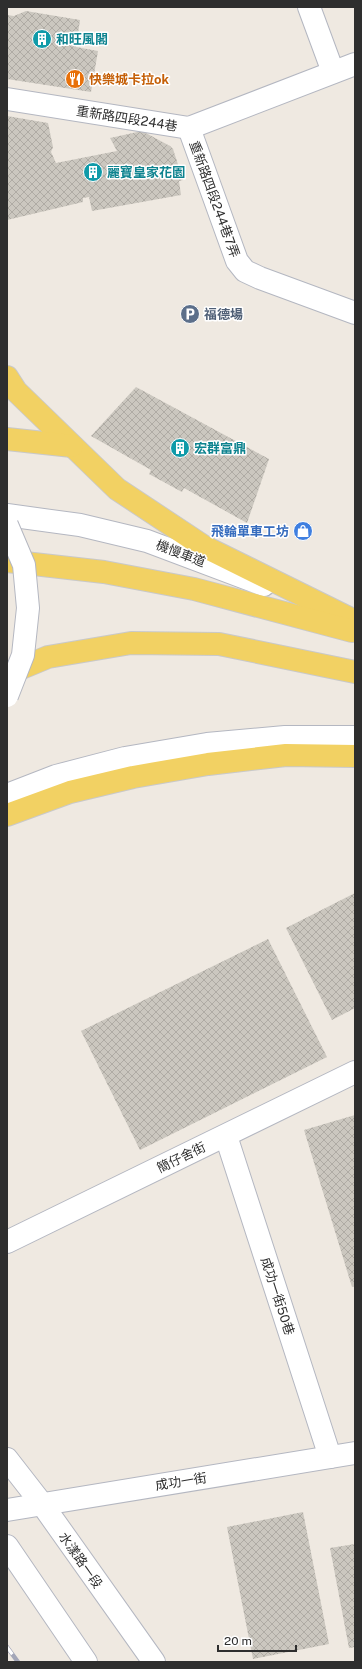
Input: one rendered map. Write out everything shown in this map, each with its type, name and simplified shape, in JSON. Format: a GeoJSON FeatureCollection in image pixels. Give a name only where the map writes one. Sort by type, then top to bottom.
{"type":"FeatureCollection","features":[{"type":"Feature","properties":{"kind":"main road"},"geometry":{"type":"LineString","coordinates":[[7,377],[16,391],[117,489],[203,546],[352,623]]}},
{"type":"Feature","properties":{"kind":"main road"},"geometry":{"type":"LineString","coordinates":[[7,439],[72,446]]}},
{"type":"Feature","properties":{"kind":"main road"},"geometry":{"type":"LineString","coordinates":[[7,561],[104,572],[194,589],[352,623]]}},
{"type":"Feature","properties":{"kind":"main road"},"geometry":{"type":"LineString","coordinates":[[7,674],[48,657],[131,643],[219,644],[355,672]]}},
{"type":"Feature","properties":{"kind":"main road"},"geometry":{"type":"LineString","coordinates":[[7,815],[70,792],[133,777],[208,764],[286,755],[355,756]]}},
{"type":"Feature","properties":{"kind":"street"},"geometry":{"type":"LineString","coordinates":[[309,7],[333,72]]}},
{"type":"Feature","properties":{"kind":"street","name":"重新路四段244巷"},"geometry":{"type":"LineString","coordinates":[[7,99],[189,128],[355,64]]}},
{"type":"Feature","properties":{"kind":"street","name":"重新路四段244巷7弄"},"geometry":{"type":"LineString","coordinates":[[189,128],[237,261],[245,271],[355,313]]}},
{"type":"Feature","properties":{"kind":"street","name":"機慢車道"},"geometry":{"type":"LineString","coordinates":[[7,515],[80,525],[147,541],[352,623]]}},
{"type":"Feature","properties":{"kind":"street"},"geometry":{"type":"LineString","coordinates":[[7,525],[24,565],[28,608],[23,655],[7,696]]}},
{"type":"Feature","properties":{"kind":"street"},"geometry":{"type":"LineString","coordinates":[[7,795],[56,776],[125,758],[207,744],[285,737],[355,737]]}},
{"type":"Feature","properties":{"kind":"street","name":"簡仔舍街"},"geometry":{"type":"LineString","coordinates":[[7,1242],[355,1072]]}},
{"type":"Feature","properties":{"kind":"street","name":"成功一街50巷"},"geometry":{"type":"LineString","coordinates":[[226,1136],[330,1457]]}},
{"type":"Feature","properties":{"kind":"street","name":"成功一街"},"geometry":{"type":"LineString","coordinates":[[7,1510],[355,1453]]}},
{"type":"Feature","properties":{"kind":"street","name":"水漾路一段"},"geometry":{"type":"LineString","coordinates":[[7,1458],[42,1504],[154,1662]]}},
{"type":"Feature","properties":{"kind":"street"},"geometry":{"type":"LineString","coordinates":[[7,1546],[86,1662]]}},
{"type":"Feature","properties":{"kind":"building"},"geometry":{"type":"Polygon","coordinates":[[[26,11],[80,20],[76,47],[98,51],[91,92],[7,79],[7,15],[14,16],[26,11]]]}},
{"type":"Feature","properties":{"kind":"building","name":"麗寶皇家花園"},"geometry":{"type":"Polygon","coordinates":[[[7,116],[48,123],[53,147],[51,152],[56,163],[117,151],[110,138],[142,131],[173,149],[183,180],[179,181],[181,195],[92,211],[89,197],[83,198],[83,202],[7,220],[7,116]]]}},
{"type":"Feature","properties":{"kind":"building","name":"宏群富鼎"},"geometry":{"type":"Polygon","coordinates":[[[136,387],[269,459],[247,523],[184,488],[182,492],[149,474],[151,470],[91,436],[136,387]]]}},
{"type":"Feature","properties":{"kind":"building"},"geometry":{"type":"Polygon","coordinates":[[[355,893],[355,1008],[332,1020],[286,928],[355,893]]]}},
{"type":"Feature","properties":{"kind":"building"},"geometry":{"type":"Polygon","coordinates":[[[268,939],[327,1057],[140,1150],[81,1031],[268,939]]]}},
{"type":"Feature","properties":{"kind":"building"},"geometry":{"type":"Polygon","coordinates":[[[355,1115],[355,1286],[352,1287],[304,1130],[355,1115]]]}},
{"type":"Feature","properties":{"kind":"building"},"geometry":{"type":"Polygon","coordinates":[[[303,1512],[329,1644],[253,1659],[227,1527],[303,1512]]]}},
{"type":"Feature","properties":{"kind":"building"},"geometry":{"type":"Polygon","coordinates":[[[355,1544],[355,1647],[349,1648],[330,1548],[355,1544]]]}},
{"type":"Feature","properties":{"kind":"railway"},"geometry":{"type":"LineString","coordinates":[[7,1647],[18,1662]]}},
{"type":"Feature","properties":{"kind":"place","name":"和旺風閣"},"geometry":{"type":"Point","coordinates":[42,39]}},
{"type":"Feature","properties":{"kind":"place","name":"快樂城卡拉ok"},"geometry":{"type":"Point","coordinates":[75,79]}},
{"type":"Feature","properties":{"kind":"place","name":"麗寶皇家花園"},"geometry":{"type":"Point","coordinates":[93,172]}},
{"type":"Feature","properties":{"kind":"place","name":"福德場"},"geometry":{"type":"Point","coordinates":[190,314]}},
{"type":"Feature","properties":{"kind":"place","name":"宏群富鼎"},"geometry":{"type":"Point","coordinates":[180,448]}},
{"type":"Feature","properties":{"kind":"place","name":"飛輪單車工坊"},"geometry":{"type":"Point","coordinates":[303,531]}}]}
